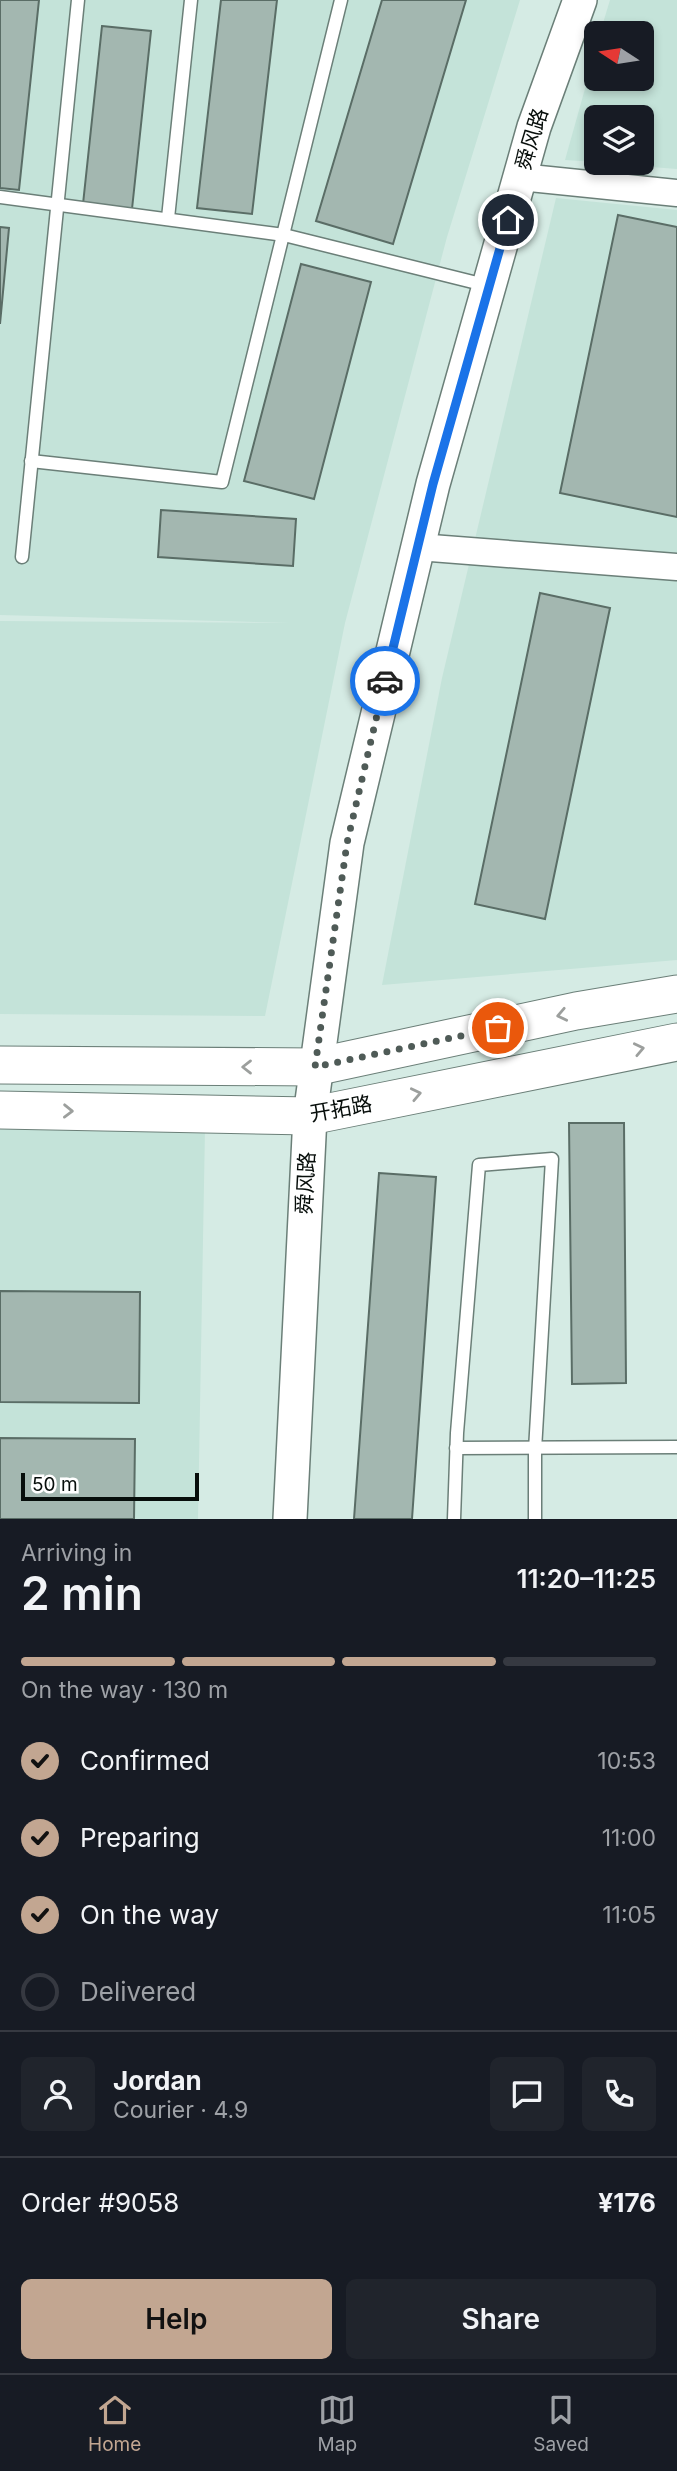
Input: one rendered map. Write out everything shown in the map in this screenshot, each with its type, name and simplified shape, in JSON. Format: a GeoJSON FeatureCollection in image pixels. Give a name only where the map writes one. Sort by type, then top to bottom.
{"type":"FeatureCollection","features":[{"type":"Feature","properties":{"kind":"main road"},"geometry":{"type":"LineString","coordinates":[[0,1065],[315,1067],[576,1011],[677,994]]}},
{"type":"Feature","properties":{"kind":"main road","name":"开拓路"},"geometry":{"type":"LineString","coordinates":[[0,1110],[310,1116],[677,1042]]}},
{"type":"Feature","properties":{"kind":"street","name":"舜风路"},"geometry":{"type":"LineString","coordinates":[[289,1519],[310,1116],[347,843],[418,547],[489,286],[520,177],[580,0]]}},
{"type":"Feature","properties":{"kind":"street"},"geometry":{"type":"LineString","coordinates":[[520,177],[677,193]]}},
{"type":"Feature","properties":{"kind":"street"},"geometry":{"type":"LineString","coordinates":[[418,547],[677,567]]}},
{"type":"Feature","properties":{"kind":"lane"},"geometry":{"type":"LineString","coordinates":[[22,557],[78,0]]}},
{"type":"Feature","properties":{"kind":"lane"},"geometry":{"type":"LineString","coordinates":[[168,218],[191,0]]}},
{"type":"Feature","properties":{"kind":"lane"},"geometry":{"type":"LineString","coordinates":[[31,461],[222,482],[341,0]]}},
{"type":"Feature","properties":{"kind":"lane"},"geometry":{"type":"LineString","coordinates":[[0,197],[284,235],[489,286]]}},
{"type":"Feature","properties":{"kind":"lane"},"geometry":{"type":"LineString","coordinates":[[454,1519],[456,1448],[479,1165],[552,1159],[535,1450],[535,1519]]}},
{"type":"Feature","properties":{"kind":"lane"},"geometry":{"type":"LineString","coordinates":[[456,1448],[535,1450],[677,1447]]}},
{"type":"Feature","properties":{"kind":"shaded area"},"geometry":{"type":"Polygon","coordinates":[[[0,0],[520,0],[447,237],[345,623],[265,1016],[0,1014],[0,621],[290,623],[0,615],[0,0]]]}},
{"type":"Feature","properties":{"kind":"shaded area"},"geometry":{"type":"Polygon","coordinates":[[[610,0],[677,0],[677,169],[654,167],[654,105],[584,105],[584,161],[565,160],[584,91],[654,91],[654,21],[604,21],[610,0]]]}},
{"type":"Feature","properties":{"kind":"shaded area"},"geometry":{"type":"Polygon","coordinates":[[[556,198],[677,210],[677,960],[382,985],[442,678],[556,198]]]}},
{"type":"Feature","properties":{"kind":"shaded area"},"geometry":{"type":"Polygon","coordinates":[[[0,1129],[205,1129],[198,1519],[0,1519],[0,1129]]]}},
{"type":"Feature","properties":{"kind":"building"},"geometry":{"type":"Polygon","coordinates":[[[0,0],[39,0],[19,190],[0,188],[0,0]]]}},
{"type":"Feature","properties":{"kind":"building"},"geometry":{"type":"Polygon","coordinates":[[[221,0],[277,0],[252,214],[197,208],[221,0]]]}},
{"type":"Feature","properties":{"kind":"building"},"geometry":{"type":"Polygon","coordinates":[[[382,0],[466,0],[393,244],[316,221],[382,0]]]}},
{"type":"Feature","properties":{"kind":"building"},"geometry":{"type":"Polygon","coordinates":[[[102,26],[151,31],[132,209],[83,204],[102,26]]]}},
{"type":"Feature","properties":{"kind":"building"},"geometry":{"type":"Polygon","coordinates":[[[618,215],[677,227],[677,517],[560,493],[618,215]]]}},
{"type":"Feature","properties":{"kind":"building"},"geometry":{"type":"Polygon","coordinates":[[[0,227],[9,228],[0,324],[0,227]]]}},
{"type":"Feature","properties":{"kind":"building"},"geometry":{"type":"Polygon","coordinates":[[[301,264],[371,282],[314,499],[244,481],[301,264]]]}},
{"type":"Feature","properties":{"kind":"building"},"geometry":{"type":"Polygon","coordinates":[[[161,510],[296,519],[293,566],[158,557],[161,510]]]}},
{"type":"Feature","properties":{"kind":"building"},"geometry":{"type":"Polygon","coordinates":[[[540,593],[610,608],[545,919],[475,904],[540,593]]]}},
{"type":"Feature","properties":{"kind":"building"},"geometry":{"type":"Polygon","coordinates":[[[569,1123],[624,1123],[626,1383],[572,1384],[569,1123]]]}},
{"type":"Feature","properties":{"kind":"building"},"geometry":{"type":"Polygon","coordinates":[[[379,1173],[436,1177],[412,1519],[354,1519],[379,1173]]]}},
{"type":"Feature","properties":{"kind":"building"},"geometry":{"type":"Polygon","coordinates":[[[0,1291],[140,1292],[139,1403],[0,1402],[0,1291]]]}},
{"type":"Feature","properties":{"kind":"building"},"geometry":{"type":"Polygon","coordinates":[[[0,1438],[135,1439],[134,1519],[0,1519],[0,1438]]]}},
{"type":"Feature","properties":{"kind":"way so far"},"geometry":{"type":"LineString","coordinates":[[385,681],[347,843],[315,1067],[498,1028]]}},
{"type":"Feature","properties":{"kind":"route"},"geometry":{"type":"LineString","coordinates":[[385,681],[433,484],[508,220]]}}]}
